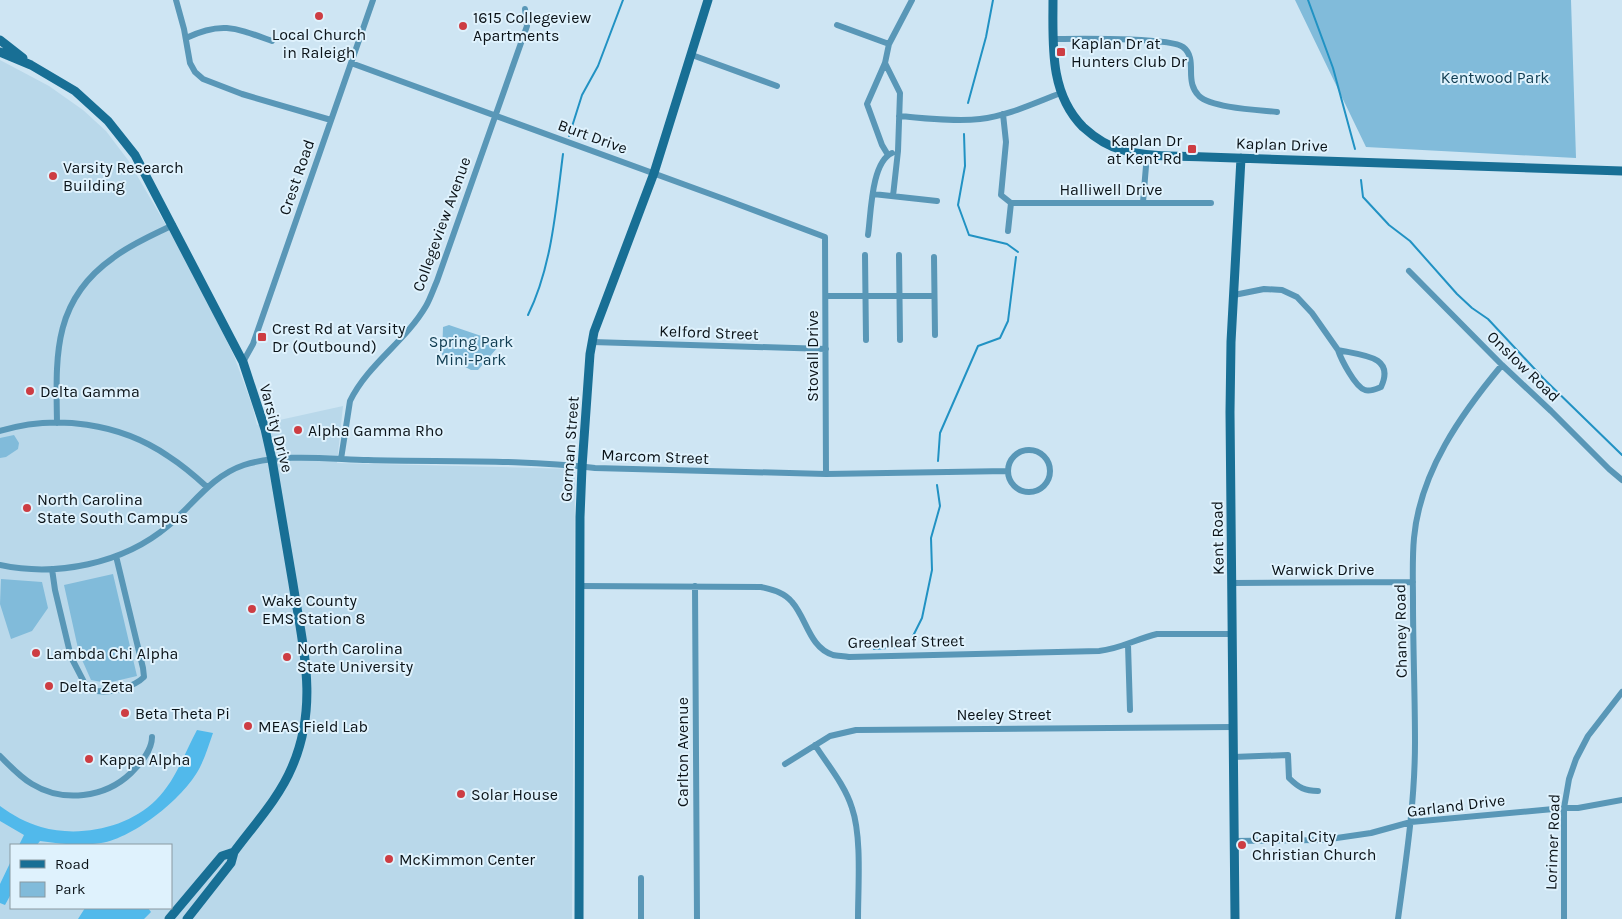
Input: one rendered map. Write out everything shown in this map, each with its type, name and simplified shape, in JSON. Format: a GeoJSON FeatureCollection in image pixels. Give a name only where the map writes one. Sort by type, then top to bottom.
{"type":"FeatureCollection","features":[{"type":"Feature","properties":{"kind":"street"},"geometry":{"type":"LineString","coordinates":[[176,0],[186,38],[190,63],[203,80],[242,94],[331,120]]}},
{"type":"Feature","properties":{"kind":"street","name":"Crest Road"},"geometry":{"type":"LineString","coordinates":[[244,362],[253,344],[373,0]]}},
{"type":"Feature","properties":{"kind":"street","name":"Gorman Street"},"geometry":{"type":"LineString","coordinates":[[579,919],[582,467],[592,342],[602,308],[654,173],[708,0]]}},
{"type":"Feature","properties":{"kind":"street"},"geometry":{"type":"LineString","coordinates":[[888,155],[882,145],[867,104],[885,63],[889,44],[912,0]]}},
{"type":"Feature","properties":{"kind":"street","name":"Kaplan Drive"},"geometry":{"type":"LineString","coordinates":[[1053,0],[1055,74],[1060,93],[1077,121],[1097,138],[1117,148],[1147,154],[1622,171]]}},
{"type":"Feature","properties":{"kind":"street","name":"Collegeview Avenue"},"geometry":{"type":"LineString","coordinates":[[341,459],[350,401],[365,377],[425,307],[437,281],[527,26],[525,9]]}},
{"type":"Feature","properties":{"kind":"street"},"geometry":{"type":"LineString","coordinates":[[837,25],[889,44]]}},
{"type":"Feature","properties":{"kind":"street"},"geometry":{"type":"LineString","coordinates":[[186,38],[210,28],[229,27],[272,41]]}},
{"type":"Feature","properties":{"kind":"street"},"geometry":{"type":"LineString","coordinates":[[1054,39],[1155,41],[1175,44],[1182,47],[1190,56],[1191,81],[1200,97],[1208,102],[1228,106],[1277,112]]}},
{"type":"Feature","properties":{"kind":"street","name":"Varsity Drive"},"geometry":{"type":"LineString","coordinates":[[0,40],[31,64],[75,91],[113,126],[135,155],[244,362],[265,430],[272,460],[306,658],[308,706],[302,739],[288,777],[234,852],[231,863],[187,919]]}},
{"type":"Feature","properties":{"kind":"street","name":"Varsity Drive"},"geometry":{"type":"LineString","coordinates":[[0,52],[31,64]]}},
{"type":"Feature","properties":{"kind":"street"},"geometry":{"type":"LineString","coordinates":[[692,55],[777,86]]}},
{"type":"Feature","properties":{"kind":"street","name":"Burt Drive"},"geometry":{"type":"LineString","coordinates":[[351,63],[654,173],[825,238]]}},
{"type":"Feature","properties":{"kind":"street"},"geometry":{"type":"LineString","coordinates":[[885,63],[900,93],[898,151],[893,196]]}},
{"type":"Feature","properties":{"kind":"street"},"geometry":{"type":"LineString","coordinates":[[899,116],[957,120],[980,119],[1003,114],[1060,93]]}},
{"type":"Feature","properties":{"kind":"street"},"geometry":{"type":"LineString","coordinates":[[1003,114],[1006,142],[1001,195],[1011,203],[1008,232]]}},
{"type":"Feature","properties":{"kind":"street"},"geometry":{"type":"LineString","coordinates":[[868,235],[877,172],[888,155],[898,151]]}},
{"type":"Feature","properties":{"kind":"street"},"geometry":{"type":"LineString","coordinates":[[1143,202],[1147,154]]}},
{"type":"Feature","properties":{"kind":"street","name":"Kent Road"},"geometry":{"type":"LineString","coordinates":[[1235,919],[1230,412],[1241,158]]}},
{"type":"Feature","properties":{"kind":"street"},"geometry":{"type":"LineString","coordinates":[[873,194],[937,202]]}},
{"type":"Feature","properties":{"kind":"street","name":"Halliwell Drive"},"geometry":{"type":"LineString","coordinates":[[1011,203],[1211,202]]}},
{"type":"Feature","properties":{"kind":"street"},"geometry":{"type":"LineString","coordinates":[[57,423],[57,354],[63,324],[73,303],[85,284],[107,262],[128,248],[173,225]]}},
{"type":"Feature","properties":{"kind":"street","name":"Stovall Drive"},"geometry":{"type":"LineString","coordinates":[[825,238],[826,474]]}},
{"type":"Feature","properties":{"kind":"street"},"geometry":{"type":"LineString","coordinates":[[866,255],[866,340]]}},
{"type":"Feature","properties":{"kind":"street"},"geometry":{"type":"LineString","coordinates":[[899,255],[900,340]]}},
{"type":"Feature","properties":{"kind":"street"},"geometry":{"type":"LineString","coordinates":[[934,257],[935,335]]}},
{"type":"Feature","properties":{"kind":"street","name":"Onslow Road"},"geometry":{"type":"LineString","coordinates":[[1408,270],[1502,365],[1551,410],[1608,469],[1622,480]]}},
{"type":"Feature","properties":{"kind":"street"},"geometry":{"type":"LineString","coordinates":[[1234,295],[1264,289],[1282,290],[1297,297],[1312,313],[1338,350],[1362,390],[1367,391],[1381,387],[1385,379],[1385,370],[1381,363],[1373,358],[1338,350]]}},
{"type":"Feature","properties":{"kind":"street"},"geometry":{"type":"LineString","coordinates":[[826,296],[934,296]]}},
{"type":"Feature","properties":{"kind":"street","name":"Kelford Street"},"geometry":{"type":"LineString","coordinates":[[592,342],[826,349]]}},
{"type":"Feature","properties":{"kind":"street","name":"Chaney Road"},"geometry":{"type":"LineString","coordinates":[[1398,919],[1411,822],[1415,742],[1414,537],[1420,508],[1430,476],[1456,425],[1502,365]]}},
{"type":"Feature","properties":{"kind":"street"},"geometry":{"type":"LineString","coordinates":[[0,431],[28,425],[57,423],[87,425],[130,436],[169,456],[207,487]]}},
{"type":"Feature","properties":{"kind":"street"},"geometry":{"type":"LineString","coordinates":[[1026,450],[1034,451],[1046,459],[1050,473],[1043,486],[1028,492],[1021,490],[1013,484],[1009,478],[1008,471],[1012,458],[1026,450]]}},
{"type":"Feature","properties":{"kind":"street","name":"Marcom Street"},"geometry":{"type":"LineString","coordinates":[[0,565],[26,569],[52,569],[74,567],[116,556],[142,544],[168,526],[207,487],[225,473],[245,465],[272,460],[341,459],[826,474],[1008,471]]}},
{"type":"Feature","properties":{"kind":"street"},"geometry":{"type":"LineString","coordinates":[[52,569],[71,657],[86,686],[97,691],[120,689],[138,684],[144,677],[116,556]]}},
{"type":"Feature","properties":{"kind":"street","name":"Warwick Drive"},"geometry":{"type":"LineString","coordinates":[[1232,583],[1413,582]]}},
{"type":"Feature","properties":{"kind":"street","name":"Greenleaf Street"},"geometry":{"type":"LineString","coordinates":[[580,586],[761,587],[778,591],[792,602],[810,635],[821,648],[833,655],[848,657],[1099,652],[1113,650],[1156,634],[1232,634]]}},
{"type":"Feature","properties":{"kind":"street","name":"Carlton Avenue"},"geometry":{"type":"LineString","coordinates":[[695,586],[697,919]]}},
{"type":"Feature","properties":{"kind":"street"},"geometry":{"type":"LineString","coordinates":[[1128,645],[1130,710]]}},
{"type":"Feature","properties":{"kind":"street","name":"Lorimer Road"},"geometry":{"type":"LineString","coordinates":[[1564,919],[1564,808],[1569,779],[1588,736],[1622,692]]}},
{"type":"Feature","properties":{"kind":"street","name":"Neeley Street"},"geometry":{"type":"LineString","coordinates":[[784,764],[830,736],[863,729],[1233,727]]}},
{"type":"Feature","properties":{"kind":"street"},"geometry":{"type":"LineString","coordinates":[[0,756],[24,779],[40,789],[65,795],[90,794],[111,787],[127,777],[144,758],[152,742],[152,737]]}},
{"type":"Feature","properties":{"kind":"street"},"geometry":{"type":"LineString","coordinates":[[815,745],[846,794],[854,816],[858,845],[858,919]]}},
{"type":"Feature","properties":{"kind":"street"},"geometry":{"type":"LineString","coordinates":[[1233,757],[1288,755],[1289,778],[1297,786],[1306,790],[1318,791]]}},
{"type":"Feature","properties":{"kind":"street","name":"Garland Drive"},"geometry":{"type":"LineString","coordinates":[[1234,841],[1323,840],[1371,833],[1411,822],[1578,808],[1622,800]]}},
{"type":"Feature","properties":{"kind":"street","name":"Varsity Drive"},"geometry":{"type":"LineString","coordinates":[[169,919],[222,856],[234,852]]}},
{"type":"Feature","properties":{"kind":"street"},"geometry":{"type":"LineString","coordinates":[[641,878],[641,919]]}},
{"type":"Feature","properties":{"kind":"shaded area","name":"North Carolina State University"},"geometry":{"type":"Polygon","coordinates":[[[0,60],[49,86],[83,110],[106,131],[128,160],[191,268],[234,356],[252,405],[257,425],[343,406],[337,463],[575,469],[572,919],[0,919],[0,60]]]}},
{"type":"Feature","properties":{"kind":"shaded area"},"geometry":{"type":"Polygon","coordinates":[[[197,730],[213,733],[203,761],[184,790],[158,814],[129,833],[93,844],[40,841],[38,844],[20,844],[24,835],[0,821],[0,806],[15,816],[41,827],[71,831],[87,831],[102,828],[132,818],[145,810],[163,792],[197,730]]]}},
{"type":"Feature","properties":{"kind":"shaded area"},"geometry":{"type":"Polygon","coordinates":[[[10,863],[10,896],[5,905],[0,903],[0,884],[10,863]]]}},
{"type":"Feature","properties":{"kind":"shaded area"},"geometry":{"type":"Polygon","coordinates":[[[84,909],[149,909],[151,912],[144,919],[78,919],[84,909]]]}},
{"type":"Feature","properties":{"kind":"green space","name":"Kentwood Park"},"geometry":{"type":"Polygon","coordinates":[[[1295,0],[1571,0],[1576,158],[1366,147],[1295,0]]]}},
{"type":"Feature","properties":{"kind":"green space","name":"Spring Park Mini-Park"},"geometry":{"type":"Polygon","coordinates":[[[449,325],[496,341],[498,347],[478,370],[471,370],[442,355],[443,327],[449,325]]]}},
{"type":"Feature","properties":{"kind":"green space"},"geometry":{"type":"Polygon","coordinates":[[[14,435],[19,443],[18,449],[6,457],[0,458],[0,438],[14,435]]]}},
{"type":"Feature","properties":{"kind":"green space"},"geometry":{"type":"Polygon","coordinates":[[[113,574],[137,676],[107,683],[91,680],[79,653],[64,585],[113,574]]]}},
{"type":"Feature","properties":{"kind":"green space"},"geometry":{"type":"Polygon","coordinates":[[[1,579],[42,582],[48,608],[32,631],[11,639],[0,604],[1,579]]]}},
{"type":"Feature","properties":{"kind":"waterway"},"geometry":{"type":"LineString","coordinates":[[569,136],[582,95],[598,66],[623,0]]}},
{"type":"Feature","properties":{"kind":"waterway"},"geometry":{"type":"LineString","coordinates":[[968,103],[986,37],[993,0]]}},
{"type":"Feature","properties":{"kind":"waterway"},"geometry":{"type":"LineString","coordinates":[[1308,0],[1333,68],[1355,149]]}},
{"type":"Feature","properties":{"kind":"waterway"},"geometry":{"type":"LineString","coordinates":[[964,134],[965,166],[958,205],[969,235],[1007,244],[1018,252]]}},
{"type":"Feature","properties":{"kind":"waterway"},"geometry":{"type":"LineString","coordinates":[[528,315],[543,277],[548,257],[563,154]]}},
{"type":"Feature","properties":{"kind":"waterway"},"geometry":{"type":"LineString","coordinates":[[1361,180],[1363,197],[1389,225],[1410,241],[1457,294],[1488,319],[1544,379],[1622,455]]}},
{"type":"Feature","properties":{"kind":"waterway"},"geometry":{"type":"LineString","coordinates":[[938,461],[940,433],[978,346],[1000,338],[1008,321],[1016,257]]}},
{"type":"Feature","properties":{"kind":"waterway"},"geometry":{"type":"LineString","coordinates":[[874,649],[906,645],[912,638],[922,618],[932,570],[931,538],[940,506],[937,485]]}},
{"type":"Feature","properties":{"kind":"place","name":"Local Church in Raleigh"},"geometry":{"type":"Point","coordinates":[319,16]}},
{"type":"Feature","properties":{"kind":"place","name":"1615 Collegeview Apartments"},"geometry":{"type":"Point","coordinates":[463,26]}},
{"type":"Feature","properties":{"kind":"place","name":"Kaplan Dr at Hunters Club Dr"},"geometry":{"type":"Point","coordinates":[1061,52]}},
{"type":"Feature","properties":{"kind":"place","name":"Kaplan Dr at Kent Rd"},"geometry":{"type":"Point","coordinates":[1192,149]}},
{"type":"Feature","properties":{"kind":"place","name":"Varsity Research Building"},"geometry":{"type":"Point","coordinates":[53,176]}},
{"type":"Feature","properties":{"kind":"place","name":"Crest Rd at Varsity Dr (Outbound)"},"geometry":{"type":"Point","coordinates":[262,337]}},
{"type":"Feature","properties":{"kind":"place","name":"Delta Gamma"},"geometry":{"type":"Point","coordinates":[30,391]}},
{"type":"Feature","properties":{"kind":"place","name":"Alpha Gamma Rho"},"geometry":{"type":"Point","coordinates":[298,430]}},
{"type":"Feature","properties":{"kind":"place","name":"North Carolina State South Campus"},"geometry":{"type":"Point","coordinates":[27,508]}},
{"type":"Feature","properties":{"kind":"place","name":"Wake County EMS Station 8"},"geometry":{"type":"Point","coordinates":[252,609]}},
{"type":"Feature","properties":{"kind":"place","name":"Lambda Chi Alpha"},"geometry":{"type":"Point","coordinates":[36,653]}},
{"type":"Feature","properties":{"kind":"place","name":"North Carolina State University"},"geometry":{"type":"Point","coordinates":[287,657]}},
{"type":"Feature","properties":{"kind":"place","name":"Delta Zeta"},"geometry":{"type":"Point","coordinates":[49,686]}},
{"type":"Feature","properties":{"kind":"place","name":"Beta Theta Pi"},"geometry":{"type":"Point","coordinates":[125,713]}},
{"type":"Feature","properties":{"kind":"place","name":"MEAS Field Lab"},"geometry":{"type":"Point","coordinates":[248,726]}},
{"type":"Feature","properties":{"kind":"place","name":"Kappa Alpha"},"geometry":{"type":"Point","coordinates":[89,759]}},
{"type":"Feature","properties":{"kind":"place","name":"Solar House"},"geometry":{"type":"Point","coordinates":[461,794]}},
{"type":"Feature","properties":{"kind":"place","name":"Capital City Christian Church"},"geometry":{"type":"Point","coordinates":[1242,845]}},
{"type":"Feature","properties":{"kind":"place","name":"McKimmon Center"},"geometry":{"type":"Point","coordinates":[389,859]}}]}
